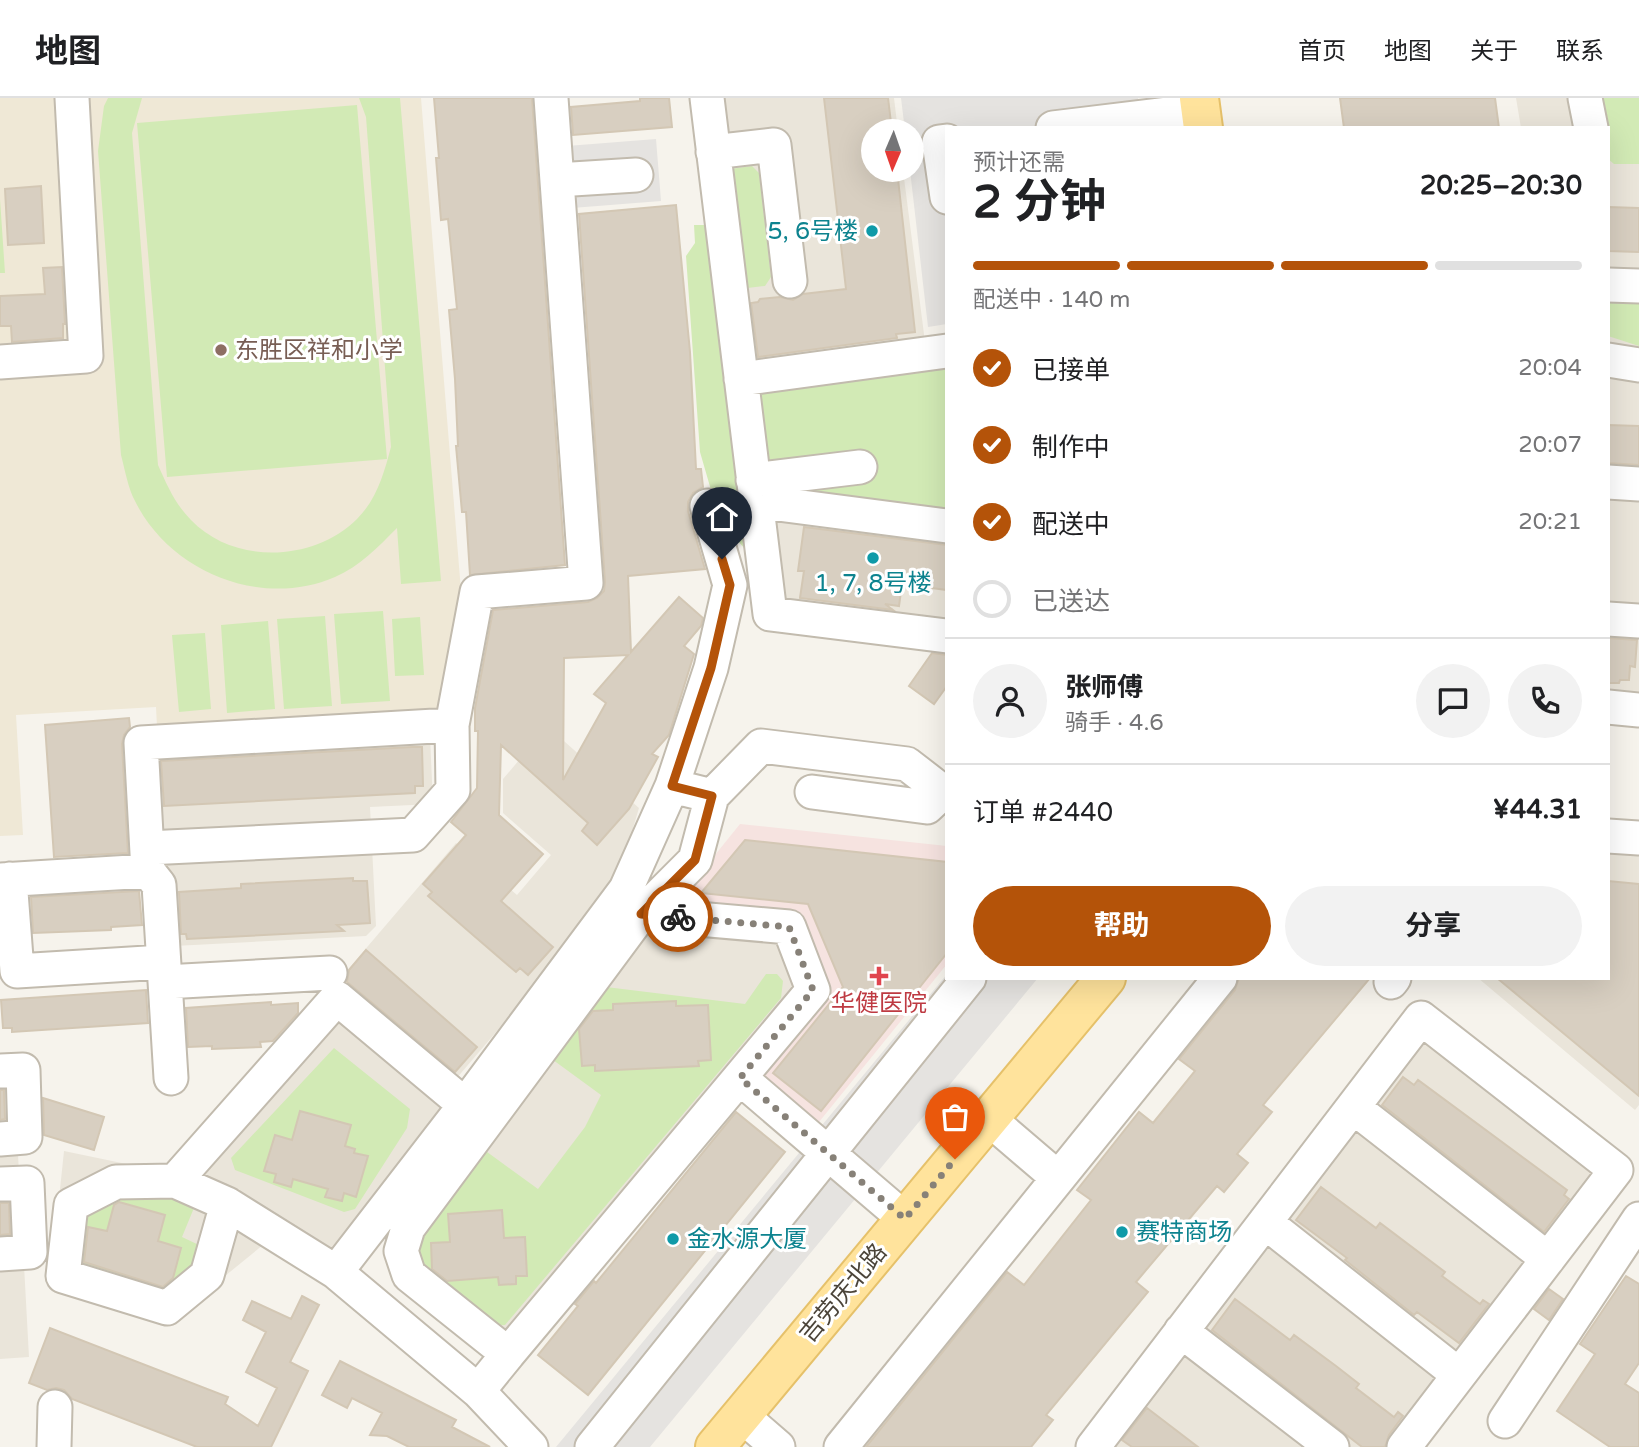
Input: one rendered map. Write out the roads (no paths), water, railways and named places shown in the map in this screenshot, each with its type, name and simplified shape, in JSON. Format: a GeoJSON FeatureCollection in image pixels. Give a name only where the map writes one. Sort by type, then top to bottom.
{"type":"FeatureCollection","features":[{"type":"Feature","properties":{"kind":"main road","name":"吉劳庆北路"},"geometry":{"type":"LineString","coordinates":[[715,1447],[1104,980]]}},
{"type":"Feature","properties":{"kind":"lane"},"geometry":{"type":"LineString","coordinates":[[0,362],[86,356],[72,98]]}},
{"type":"Feature","properties":{"kind":"lane"},"geometry":{"type":"LineString","coordinates":[[330,972],[17,971],[5,880],[148,860],[413,835],[453,789],[452,725],[477,592],[586,583],[551,98]]}},
{"type":"Feature","properties":{"kind":"lane"},"geometry":{"type":"LineString","coordinates":[[706,98],[770,614],[945,636]]}},
{"type":"Feature","properties":{"kind":"lane"},"geometry":{"type":"LineString","coordinates":[[1585,98],[1591,126]]}},
{"type":"Feature","properties":{"kind":"lane"},"geometry":{"type":"LineString","coordinates":[[1059,126],[1111,109],[1201,112]]}},
{"type":"Feature","properties":{"kind":"lane"},"geometry":{"type":"LineString","coordinates":[[945,141],[939,142],[945,183]]}},
{"type":"Feature","properties":{"kind":"lane"},"geometry":{"type":"LineString","coordinates":[[713,152],[774,145],[790,281]]}},
{"type":"Feature","properties":{"kind":"lane"},"geometry":{"type":"LineString","coordinates":[[557,180],[636,175]]}},
{"type":"Feature","properties":{"kind":"lane"},"geometry":{"type":"LineString","coordinates":[[1610,285],[1639,286]]}},
{"type":"Feature","properties":{"kind":"lane"},"geometry":{"type":"LineString","coordinates":[[741,379],[945,351]]}},
{"type":"Feature","properties":{"kind":"lane"},"geometry":{"type":"LineString","coordinates":[[1610,360],[1639,365]]}},
{"type":"Feature","properties":{"kind":"lane"},"geometry":{"type":"LineString","coordinates":[[754,490],[860,467]]}},
{"type":"Feature","properties":{"kind":"lane"},"geometry":{"type":"LineString","coordinates":[[1610,482],[1639,484]]}},
{"type":"Feature","properties":{"kind":"lane"},"geometry":{"type":"LineString","coordinates":[[754,490],[945,526]]}},
{"type":"Feature","properties":{"kind":"lane"},"geometry":{"type":"LineString","coordinates":[[335,1272],[465,1105],[626,889],[672,786],[711,668],[730,585],[708,506]]}},
{"type":"Feature","properties":{"kind":"lane"},"geometry":{"type":"LineString","coordinates":[[1610,619],[1639,621]]}},
{"type":"Feature","properties":{"kind":"lane"},"geometry":{"type":"LineString","coordinates":[[1610,708],[1639,710]]}},
{"type":"Feature","properties":{"kind":"lane"},"geometry":{"type":"LineString","coordinates":[[171,1078],[159,885],[148,860],[141,743],[452,725]]}},
{"type":"Feature","properties":{"kind":"lane"},"geometry":{"type":"LineString","coordinates":[[508,1354],[410,1275],[401,1251],[408,1228],[641,914],[695,860],[712,796],[761,746],[907,764],[945,793],[927,807],[812,792]]}},
{"type":"Feature","properties":{"kind":"lane"},"geometry":{"type":"LineString","coordinates":[[672,786],[712,796]]}},
{"type":"Feature","properties":{"kind":"lane"},"geometry":{"type":"LineString","coordinates":[[1610,836],[1639,838]]}},
{"type":"Feature","properties":{"kind":"lane"},"geometry":{"type":"LineString","coordinates":[[478,1391],[813,990],[789,927],[641,914]]}},
{"type":"Feature","properties":{"kind":"lane"},"geometry":{"type":"LineString","coordinates":[[592,1447],[967,980]]}},
{"type":"Feature","properties":{"kind":"lane"},"geometry":{"type":"LineString","coordinates":[[841,1447],[1218,980]]}},
{"type":"Feature","properties":{"kind":"lane"},"geometry":{"type":"LineString","coordinates":[[174,1181],[337,998],[465,1105]]}},
{"type":"Feature","properties":{"kind":"lane"},"geometry":{"type":"LineString","coordinates":[[1104,1443],[1181,1331],[1421,1018],[1616,1170],[1404,1447]]}},
{"type":"Feature","properties":{"kind":"lane"},"geometry":{"type":"LineString","coordinates":[[0,1071],[23,1070],[25,1137],[0,1139]]}},
{"type":"Feature","properties":{"kind":"lane"},"geometry":{"type":"LineString","coordinates":[[740,1078],[905,1219]]}},
{"type":"Feature","properties":{"kind":"lane"},"geometry":{"type":"LineString","coordinates":[[1353,1107],[1548,1259]]}},
{"type":"Feature","properties":{"kind":"lane"},"geometry":{"type":"LineString","coordinates":[[989,1119],[1058,1178]]}},
{"type":"Feature","properties":{"kind":"lane"},"geometry":{"type":"LineString","coordinates":[[227,1204],[207,1275],[167,1308],[63,1276],[71,1205],[116,1182],[174,1181],[227,1204],[335,1272],[478,1391],[531,1447]]}},
{"type":"Feature","properties":{"kind":"lane"},"geometry":{"type":"LineString","coordinates":[[0,1184],[27,1183],[30,1252],[0,1254]]}},
{"type":"Feature","properties":{"kind":"lane"},"geometry":{"type":"LineString","coordinates":[[1505,1421],[1639,1219]]}},
{"type":"Feature","properties":{"kind":"lane"},"geometry":{"type":"LineString","coordinates":[[1265,1222],[1459,1376]]}},
{"type":"Feature","properties":{"kind":"lane"},"geometry":{"type":"LineString","coordinates":[[1181,1331],[1332,1447]]}},
{"type":"Feature","properties":{"kind":"lane"},"geometry":{"type":"LineString","coordinates":[[54,1447],[55,1407]]}},
{"type":"Feature","properties":{"kind":"lane"},"geometry":{"type":"LineString","coordinates":[[741,1415],[778,1447]]}},
{"type":"Feature","properties":{"kind":"place","name":"5, 6号楼"},"geometry":{"type":"Point","coordinates":[872,231]}},
{"type":"Feature","properties":{"kind":"place","name":"东胜区祥和小学"},"geometry":{"type":"Point","coordinates":[221,350]}},
{"type":"Feature","properties":{"kind":"place","name":"1, 7, 8号楼"},"geometry":{"type":"Point","coordinates":[873,558]}},
{"type":"Feature","properties":{"kind":"place","name":"华健医院"},"geometry":{"type":"Point","coordinates":[879,976]}},
{"type":"Feature","properties":{"kind":"place","name":"赛特商场"},"geometry":{"type":"Point","coordinates":[1122,1232]}},
{"type":"Feature","properties":{"kind":"place","name":"金水源大厦"},"geometry":{"type":"Point","coordinates":[673,1239]}}]}
